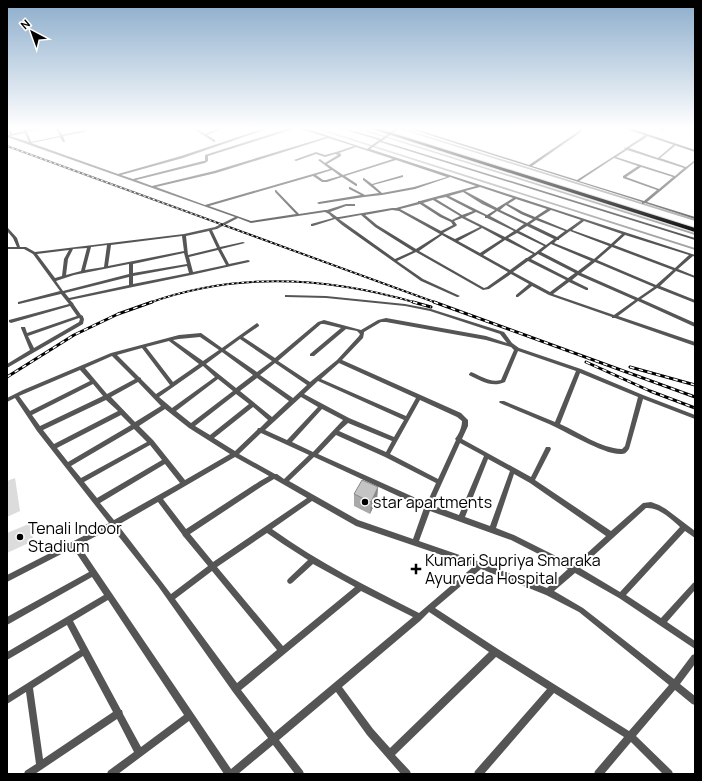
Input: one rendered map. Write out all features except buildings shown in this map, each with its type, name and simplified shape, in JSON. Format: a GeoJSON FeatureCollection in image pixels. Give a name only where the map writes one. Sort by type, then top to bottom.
{"type":"FeatureCollection","features":[{"type":"Feature","properties":{"kind":"main road"},"geometry":{"type":"LineString","coordinates":[[487,163],[695,229]]}},
{"type":"Feature","properties":{"kind":"street"},"geometry":{"type":"LineString","coordinates":[[87,163],[251,222],[328,211],[346,205],[354,205]]}},
{"type":"Feature","properties":{"kind":"street"},"geometry":{"type":"LineString","coordinates":[[119,175],[158,163]]}},
{"type":"Feature","properties":{"kind":"street"},"geometry":{"type":"LineString","coordinates":[[133,180],[198,163]]}},
{"type":"Feature","properties":{"kind":"street"},"geometry":{"type":"LineString","coordinates":[[153,187],[215,172],[243,163]]}},
{"type":"Feature","properties":{"kind":"street"},"geometry":{"type":"LineString","coordinates":[[314,175],[325,181],[382,163]]}},
{"type":"Feature","properties":{"kind":"street"},"geometry":{"type":"LineString","coordinates":[[409,163],[515,198],[521,198],[583,220],[694,255]]}},
{"type":"Feature","properties":{"kind":"street"},"geometry":{"type":"LineString","coordinates":[[455,163],[695,239]]}},
{"type":"Feature","properties":{"kind":"street"},"geometry":{"type":"LineString","coordinates":[[522,163],[643,203],[695,218]]}},
{"type":"Feature","properties":{"kind":"street"},"geometry":{"type":"LineString","coordinates":[[530,166],[534,163]]}},
{"type":"Feature","properties":{"kind":"street"},"geometry":{"type":"LineString","coordinates":[[577,181],[603,163]]}},
{"type":"Feature","properties":{"kind":"street"},"geometry":{"type":"LineString","coordinates":[[632,163],[676,177]]}},
{"type":"Feature","properties":{"kind":"street"},"geometry":{"type":"LineString","coordinates":[[672,163],[687,168]]}},
{"type":"Feature","properties":{"kind":"street"},"geometry":{"type":"LineString","coordinates":[[643,203],[692,163]]}},
{"type":"Feature","properties":{"kind":"street"},"geometry":{"type":"LineString","coordinates":[[324,164],[356,185]]}},
{"type":"Feature","properties":{"kind":"street"},"geometry":{"type":"LineString","coordinates":[[640,166],[624,177],[660,190]]}},
{"type":"Feature","properties":{"kind":"street"},"geometry":{"type":"LineString","coordinates":[[205,206],[333,169]]}},
{"type":"Feature","properties":{"kind":"street"},"geometry":{"type":"LineString","coordinates":[[371,184],[402,176]]}},
{"type":"Feature","properties":{"kind":"street"},"geometry":{"type":"LineString","coordinates":[[319,203],[415,188],[449,177]]}},
{"type":"Feature","properties":{"kind":"street"},"geometry":{"type":"LineString","coordinates":[[364,179],[382,194]]}},
{"type":"Feature","properties":{"kind":"street"},"geometry":{"type":"LineString","coordinates":[[312,225],[336,218],[396,209],[419,202],[464,192],[481,186]]}},
{"type":"Feature","properties":{"kind":"street"},"geometry":{"type":"LineString","coordinates":[[350,188],[364,196]]}},
{"type":"Feature","properties":{"kind":"street"},"geometry":{"type":"LineString","coordinates":[[276,191],[298,215]]}},
{"type":"Feature","properties":{"kind":"street"},"geometry":{"type":"LineString","coordinates":[[464,192],[497,210],[558,238]]}},
{"type":"Feature","properties":{"kind":"street"},"geometry":{"type":"LineString","coordinates":[[447,196],[546,246]]}},
{"type":"Feature","properties":{"kind":"street"},"geometry":{"type":"LineString","coordinates":[[486,217],[515,198]]}},
{"type":"Feature","properties":{"kind":"street"},"geometry":{"type":"LineString","coordinates":[[433,199],[482,227],[536,253],[695,325]]}},
{"type":"Feature","properties":{"kind":"street"},"geometry":{"type":"LineString","coordinates":[[395,260],[416,251],[455,225],[452,221],[419,202]]}},
{"type":"Feature","properties":{"kind":"street"},"geometry":{"type":"LineString","coordinates":[[506,204],[537,219],[695,277]]}},
{"type":"Feature","properties":{"kind":"street"},"geometry":{"type":"LineString","coordinates":[[396,209],[511,271],[550,294],[614,317],[694,342]]}},
{"type":"Feature","properties":{"kind":"street"},"geometry":{"type":"LineString","coordinates":[[480,255],[529,225],[550,209]]}},
{"type":"Feature","properties":{"kind":"street"},"geometry":{"type":"LineString","coordinates":[[328,211],[342,224],[427,282],[458,296]]}},
{"type":"Feature","properties":{"kind":"street"},"geometry":{"type":"LineString","coordinates":[[452,221],[475,211]]}},
{"type":"Feature","properties":{"kind":"street"},"geometry":{"type":"LineString","coordinates":[[362,214],[376,226],[416,251],[483,289],[488,288],[583,220]]}},
{"type":"Feature","properties":{"kind":"street"},"geometry":{"type":"LineString","coordinates":[[34,253],[184,235],[210,230],[238,217]]}},
{"type":"Feature","properties":{"kind":"street"},"geometry":{"type":"LineString","coordinates":[[455,241],[482,227]]}},
{"type":"Feature","properties":{"kind":"street"},"geometry":{"type":"LineString","coordinates":[[7,229],[15,238],[19,248]]}},
{"type":"Feature","properties":{"kind":"street"},"geometry":{"type":"LineString","coordinates":[[210,230],[228,266]]}},
{"type":"Feature","properties":{"kind":"street"},"geometry":{"type":"LineString","coordinates":[[550,294],[595,260],[625,233]]}},
{"type":"Feature","properties":{"kind":"street"},"geometry":{"type":"LineString","coordinates":[[184,235],[191,274]]}},
{"type":"Feature","properties":{"kind":"street"},"geometry":{"type":"LineString","coordinates":[[54,280],[83,272],[131,263],[221,250],[243,243]]}},
{"type":"Feature","properties":{"kind":"street"},"geometry":{"type":"LineString","coordinates":[[551,243],[695,302]]}},
{"type":"Feature","properties":{"kind":"street"},"geometry":{"type":"LineString","coordinates":[[106,268],[109,244]]}},
{"type":"Feature","properties":{"kind":"street"},"geometry":{"type":"LineString","coordinates":[[83,272],[90,246]]}},
{"type":"Feature","properties":{"kind":"street"},"geometry":{"type":"LineString","coordinates":[[7,248],[26,248],[34,253],[82,319],[81,322],[7,366]]}},
{"type":"Feature","properties":{"kind":"street"},"geometry":{"type":"LineString","coordinates":[[64,277],[66,259],[72,248]]}},
{"type":"Feature","properties":{"kind":"street"},"geometry":{"type":"LineString","coordinates":[[614,317],[640,300],[674,270],[694,255]]}},
{"type":"Feature","properties":{"kind":"street"},"geometry":{"type":"LineString","coordinates":[[527,259],[587,289]]}},
{"type":"Feature","properties":{"kind":"street"},"geometry":{"type":"LineString","coordinates":[[11,321],[71,302],[131,286],[248,261]]}},
{"type":"Feature","properties":{"kind":"street"},"geometry":{"type":"LineString","coordinates":[[131,263],[131,286]]}},
{"type":"Feature","properties":{"kind":"street"},"geometry":{"type":"LineString","coordinates":[[19,303],[131,275],[189,265]]}},
{"type":"Feature","properties":{"kind":"street"},"geometry":{"type":"LineString","coordinates":[[517,296],[532,284]]}},
{"type":"Feature","properties":{"kind":"street"},"geometry":{"type":"LineString","coordinates":[[286,296],[326,297],[405,305],[431,310],[502,333],[512,346]]}},
{"type":"Feature","properties":{"kind":"street"},"geometry":{"type":"LineString","coordinates":[[26,335],[81,316]]}},
{"type":"Feature","properties":{"kind":"street"},"geometry":{"type":"LineString","coordinates":[[191,426],[275,361],[320,323],[324,322],[360,332],[380,321],[386,320],[486,338],[512,346],[579,370],[695,417]]}},
{"type":"Feature","properties":{"kind":"street"},"geometry":{"type":"LineString","coordinates":[[156,397],[257,325]]}},
{"type":"Feature","properties":{"kind":"street"},"geometry":{"type":"LineString","coordinates":[[312,355],[345,327]]}},
{"type":"Feature","properties":{"kind":"street"},"geometry":{"type":"LineString","coordinates":[[23,328],[32,350]]}},
{"type":"Feature","properties":{"kind":"street"},"geometry":{"type":"LineString","coordinates":[[7,579],[112,524],[235,454],[310,385],[339,361],[361,337],[362,335],[360,332]]}},
{"type":"Feature","properties":{"kind":"street"},"geometry":{"type":"LineString","coordinates":[[7,400],[113,354],[170,340],[201,335],[293,401]]}},
{"type":"Feature","properties":{"kind":"street"},"geometry":{"type":"LineString","coordinates":[[240,337],[310,385]]}},
{"type":"Feature","properties":{"kind":"street"},"geometry":{"type":"LineString","coordinates":[[170,340],[203,364],[272,420]]}},
{"type":"Feature","properties":{"kind":"street"},"geometry":{"type":"LineString","coordinates":[[143,346],[173,385]]}},
{"type":"Feature","properties":{"kind":"street"},"geometry":{"type":"LineString","coordinates":[[471,374],[493,383],[500,383],[503,381],[517,349]]}},
{"type":"Feature","properties":{"kind":"street"},"geometry":{"type":"LineString","coordinates":[[113,354],[165,406],[191,426],[235,454],[356,523],[480,566],[548,592],[581,610],[695,701]]}},
{"type":"Feature","properties":{"kind":"street"},"geometry":{"type":"LineString","coordinates":[[339,361],[459,415],[465,420],[465,426],[428,507],[415,543]]}},
{"type":"Feature","properties":{"kind":"street"},"geometry":{"type":"LineString","coordinates":[[81,367],[106,397],[151,442],[184,483]]}},
{"type":"Feature","properties":{"kind":"street"},"geometry":{"type":"LineString","coordinates":[[557,425],[579,370]]}},
{"type":"Feature","properties":{"kind":"street"},"geometry":{"type":"LineString","coordinates":[[172,411],[218,377]]}},
{"type":"Feature","properties":{"kind":"street"},"geometry":{"type":"LineString","coordinates":[[39,429],[106,397],[139,379]]}},
{"type":"Feature","properties":{"kind":"street"},"geometry":{"type":"LineString","coordinates":[[317,379],[407,419]]}},
{"type":"Feature","properties":{"kind":"street"},"geometry":{"type":"LineString","coordinates":[[29,414],[93,382]]}},
{"type":"Feature","properties":{"kind":"street"},"geometry":{"type":"LineString","coordinates":[[300,394],[347,420],[395,440]]}},
{"type":"Feature","properties":{"kind":"street"},"geometry":{"type":"LineString","coordinates":[[16,395],[39,429],[171,598],[236,689],[300,774]]}},
{"type":"Feature","properties":{"kind":"street"},"geometry":{"type":"LineString","coordinates":[[502,402],[557,425],[606,448],[616,452],[623,452],[627,447],[640,396]]}},
{"type":"Feature","properties":{"kind":"street"},"geometry":{"type":"LineString","coordinates":[[387,455],[419,397]]}},
{"type":"Feature","properties":{"kind":"street"},"geometry":{"type":"LineString","coordinates":[[210,438],[253,404]]}},
{"type":"Feature","properties":{"kind":"street"},"geometry":{"type":"LineString","coordinates":[[67,465],[165,406]]}},
{"type":"Feature","properties":{"kind":"street"},"geometry":{"type":"LineString","coordinates":[[287,443],[322,406]]}},
{"type":"Feature","properties":{"kind":"street"},"geometry":{"type":"LineString","coordinates":[[53,447],[121,412]]}},
{"type":"Feature","properties":{"kind":"street"},"geometry":{"type":"LineString","coordinates":[[284,482],[347,420]]}},
{"type":"Feature","properties":{"kind":"street"},"geometry":{"type":"LineString","coordinates":[[260,430],[428,507],[512,537],[575,569],[621,596],[695,645]]}},
{"type":"Feature","properties":{"kind":"street"},"geometry":{"type":"LineString","coordinates":[[335,432],[387,455],[439,482]]}},
{"type":"Feature","properties":{"kind":"street"},"geometry":{"type":"LineString","coordinates":[[458,439],[532,481],[611,535]]}},
{"type":"Feature","properties":{"kind":"street"},"geometry":{"type":"LineString","coordinates":[[80,481],[151,442]]}},
{"type":"Feature","properties":{"kind":"street"},"geometry":{"type":"LineString","coordinates":[[532,481],[548,449]]}},
{"type":"Feature","properties":{"kind":"street"},"geometry":{"type":"LineString","coordinates":[[461,519],[487,456]]}},
{"type":"Feature","properties":{"kind":"street"},"geometry":{"type":"LineString","coordinates":[[96,502],[166,461]]}},
{"type":"Feature","properties":{"kind":"street"},"geometry":{"type":"LineString","coordinates":[[492,530],[513,470]]}},
{"type":"Feature","properties":{"kind":"street"},"geometry":{"type":"LineString","coordinates":[[185,534],[275,476]]}},
{"type":"Feature","properties":{"kind":"street"},"geometry":{"type":"LineString","coordinates":[[158,498],[185,534],[249,608],[282,650]]}},
{"type":"Feature","properties":{"kind":"street"},"geometry":{"type":"LineString","coordinates":[[171,598],[213,566],[312,498]]}},
{"type":"Feature","properties":{"kind":"street"},"geometry":{"type":"LineString","coordinates":[[548,592],[575,569],[640,508],[650,503],[660,508],[695,535]]}},
{"type":"Feature","properties":{"kind":"street"},"geometry":{"type":"LineString","coordinates":[[621,596],[684,527]]}},
{"type":"Feature","properties":{"kind":"street"},"geometry":{"type":"LineString","coordinates":[[268,529],[313,560],[360,587],[420,617]]}},
{"type":"Feature","properties":{"kind":"street"},"geometry":{"type":"LineString","coordinates":[[74,544],[189,716],[230,774],[337,687],[480,566]]}},
{"type":"Feature","properties":{"kind":"street"},"geometry":{"type":"LineString","coordinates":[[290,581],[313,560]]}},
{"type":"Feature","properties":{"kind":"street"},"geometry":{"type":"LineString","coordinates":[[7,621],[93,573]]}},
{"type":"Feature","properties":{"kind":"street"},"geometry":{"type":"LineString","coordinates":[[662,622],[695,584]]}},
{"type":"Feature","properties":{"kind":"street"},"geometry":{"type":"LineString","coordinates":[[236,689],[360,587]]}},
{"type":"Feature","properties":{"kind":"street"},"geometry":{"type":"LineString","coordinates":[[7,656],[109,596]]}},
{"type":"Feature","properties":{"kind":"street"},"geometry":{"type":"LineString","coordinates":[[429,608],[495,652],[630,736],[669,774]]}},
{"type":"Feature","properties":{"kind":"street"},"geometry":{"type":"LineString","coordinates":[[68,620],[139,752]]}},
{"type":"Feature","properties":{"kind":"street"},"geometry":{"type":"LineString","coordinates":[[7,700],[85,651]]}},
{"type":"Feature","properties":{"kind":"street"},"geometry":{"type":"LineString","coordinates":[[390,754],[495,652]]}},
{"type":"Feature","properties":{"kind":"street"},"geometry":{"type":"LineString","coordinates":[[598,774],[674,685],[695,658]]}},
{"type":"Feature","properties":{"kind":"street"},"geometry":{"type":"LineString","coordinates":[[29,686],[40,766]]}},
{"type":"Feature","properties":{"kind":"street"},"geometry":{"type":"LineString","coordinates":[[337,687],[370,732],[407,774]]}},
{"type":"Feature","properties":{"kind":"street"},"geometry":{"type":"LineString","coordinates":[[478,774],[553,688]]}},
{"type":"Feature","properties":{"kind":"street"},"geometry":{"type":"LineString","coordinates":[[28,774],[119,713]]}},
{"type":"Feature","properties":{"kind":"street"},"geometry":{"type":"LineString","coordinates":[[110,774],[189,716]]}},
{"type":"Feature","properties":{"kind":"shaded area"},"geometry":{"type":"Polygon","coordinates":[[[15,478],[20,511],[7,517],[7,481],[15,478]]]}},
{"type":"Feature","properties":{"kind":"shaded area","name":"Tenali Indoor Stadium"},"geometry":{"type":"Polygon","coordinates":[[[31,523],[33,541],[7,553],[7,533],[31,523]]]}},
{"type":"Feature","properties":{"kind":"waterway"},"geometry":{"type":"LineString","coordinates":[[426,163],[695,249]]}},
{"type":"Feature","properties":{"kind":"waterway"},"geometry":{"type":"LineString","coordinates":[[469,163],[695,234]]}},
{"type":"Feature","properties":{"kind":"waterway"},"geometry":{"type":"LineString","coordinates":[[512,163],[695,220]]}},
{"type":"Feature","properties":{"kind":"railway"},"geometry":{"type":"LineString","coordinates":[[55,163],[437,303]]}},
{"type":"Feature","properties":{"kind":"railway"},"geometry":{"type":"LineString","coordinates":[[150,303],[182,293],[215,286],[249,282],[283,281],[316,283],[350,288],[384,294],[417,303]]}},
{"type":"Feature","properties":{"kind":"railway"},"geometry":{"type":"LineString","coordinates":[[413,302],[431,307]]}},
{"type":"Feature","properties":{"kind":"railway"},"geometry":{"type":"LineString","coordinates":[[434,302],[695,397]]}},
{"type":"Feature","properties":{"kind":"railway"},"geometry":{"type":"LineString","coordinates":[[7,377],[74,335],[118,314],[150,303]]}},
{"type":"Feature","properties":{"kind":"railway"},"geometry":{"type":"LineString","coordinates":[[586,362],[650,391],[695,408]]}},
{"type":"Feature","properties":{"kind":"railway"},"geometry":{"type":"LineString","coordinates":[[630,367],[695,385]]}},
{"type":"Feature","properties":{"kind":"place","name":"star apartments"},"geometry":{"type":"Point","coordinates":[365,502]}},
{"type":"Feature","properties":{"kind":"place","name":"Tenali Indoor Stadium"},"geometry":{"type":"Point","coordinates":[20,537]}},
{"type":"Feature","properties":{"kind":"place","name":"Kumari Supriya Smaraka Ayurveda Hospital"},"geometry":{"type":"Point","coordinates":[416,569]}}]}
